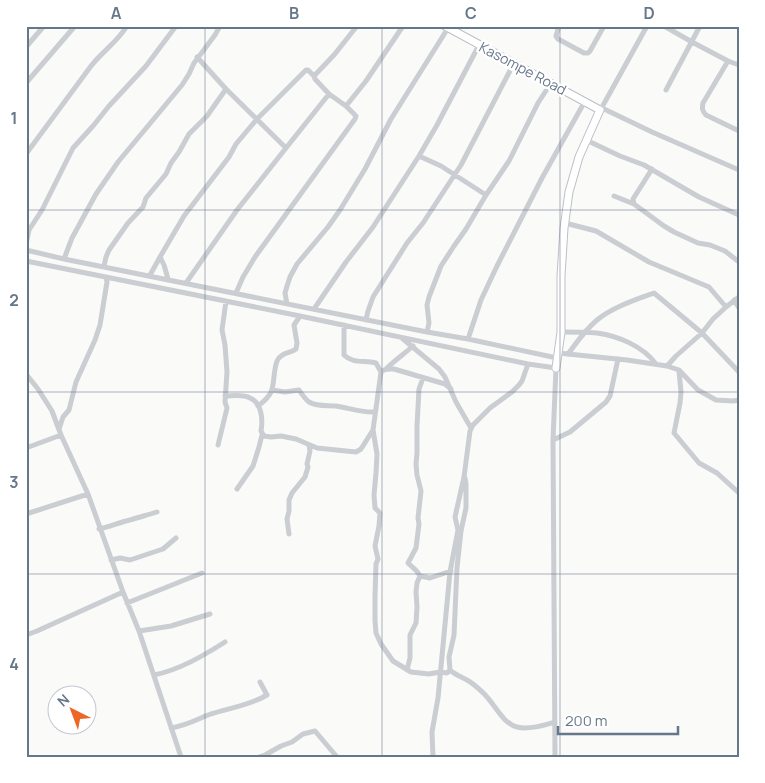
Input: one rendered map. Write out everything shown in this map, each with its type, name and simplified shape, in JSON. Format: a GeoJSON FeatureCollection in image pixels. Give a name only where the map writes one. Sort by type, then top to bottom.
{"type":"FeatureCollection","features":[{"type":"Feature","properties":{"kind":"street"},"geometry":{"type":"LineString","coordinates":[[26,47],[44,26]]}},
{"type":"Feature","properties":{"kind":"street"},"geometry":{"type":"LineString","coordinates":[[26,83],[74,26]]}},
{"type":"Feature","properties":{"kind":"street"},"geometry":{"type":"LineString","coordinates":[[26,154],[91,66],[128,26]]}},
{"type":"Feature","properties":{"kind":"street"},"geometry":{"type":"LineString","coordinates":[[26,244],[29,230],[42,210],[73,148],[146,66],[176,26]]}},
{"type":"Feature","properties":{"kind":"street"},"geometry":{"type":"LineString","coordinates":[[64,258],[72,238],[96,194],[118,162],[182,86],[197,57],[215,36],[220,26]]}},
{"type":"Feature","properties":{"kind":"street"},"geometry":{"type":"LineString","coordinates":[[314,76],[357,26]]}},
{"type":"Feature","properties":{"kind":"street"},"geometry":{"type":"LineString","coordinates":[[346,106],[366,81],[404,26]]}},
{"type":"Feature","properties":{"kind":"street"},"geometry":{"type":"LineString","coordinates":[[559,26],[556,36],[558,39],[584,54],[590,51],[604,26]]}},
{"type":"Feature","properties":{"kind":"street"},"geometry":{"type":"LineString","coordinates":[[555,757],[553,440],[556,368],[561,332],[561,276],[565,223],[569,192],[586,140],[647,26]]}},
{"type":"Feature","properties":{"kind":"street"},"geometry":{"type":"LineString","coordinates":[[664,26],[728,61],[739,65]]}},
{"type":"Feature","properties":{"kind":"street"},"geometry":{"type":"LineString","coordinates":[[666,90],[700,26]]}},
{"type":"Feature","properties":{"kind":"street"},"geometry":{"type":"LineString","coordinates":[[287,304],[287,286],[297,264],[340,210],[365,169],[391,119],[447,27]]}},
{"type":"Feature","properties":{"kind":"street","name":"Kasompe Road"},"geometry":{"type":"LineString","coordinates":[[447,27],[601,109]]}},
{"type":"Feature","properties":{"kind":"street"},"geometry":{"type":"LineString","coordinates":[[314,309],[373,227],[418,156],[437,125],[479,45]]}},
{"type":"Feature","properties":{"kind":"street"},"geometry":{"type":"LineString","coordinates":[[197,57],[226,89],[286,148]]}},
{"type":"Feature","properties":{"kind":"street"},"geometry":{"type":"LineString","coordinates":[[728,61],[703,103],[702,108],[706,115],[739,131]]}},
{"type":"Feature","properties":{"kind":"street"},"geometry":{"type":"LineString","coordinates":[[366,320],[373,297],[407,243],[456,175],[514,63]]}},
{"type":"Feature","properties":{"kind":"street"},"geometry":{"type":"LineString","coordinates":[[150,275],[184,216],[229,157],[236,144],[257,119],[308,70],[329,94],[356,116],[355,120],[255,257],[236,293]]}},
{"type":"Feature","properties":{"kind":"street"},"geometry":{"type":"LineString","coordinates":[[427,332],[430,323],[427,304],[428,297],[441,266],[509,161],[538,103],[551,83]]}},
{"type":"Feature","properties":{"kind":"street"},"geometry":{"type":"LineString","coordinates":[[104,266],[109,250],[128,223],[143,207],[146,198],[166,174],[189,134],[208,116],[226,89]]}},
{"type":"Feature","properties":{"kind":"street"},"geometry":{"type":"LineString","coordinates":[[186,283],[237,210],[329,94]]}},
{"type":"Feature","properties":{"kind":"street"},"geometry":{"type":"LineString","coordinates":[[468,339],[481,300],[497,266],[564,136],[585,101]]}},
{"type":"Feature","properties":{"kind":"street"},"geometry":{"type":"LineString","coordinates":[[601,109],[739,170]]}},
{"type":"Feature","properties":{"kind":"street"},"geometry":{"type":"LineString","coordinates":[[586,140],[652,169],[699,197],[739,215]]}},
{"type":"Feature","properties":{"kind":"street"},"geometry":{"type":"LineString","coordinates":[[418,156],[456,175],[486,195]]}},
{"type":"Feature","properties":{"kind":"street"},"geometry":{"type":"LineString","coordinates":[[634,204],[633,199],[652,169]]}},
{"type":"Feature","properties":{"kind":"street"},"geometry":{"type":"LineString","coordinates":[[614,196],[634,204],[669,229],[698,243],[725,251],[739,262]]}},
{"type":"Feature","properties":{"kind":"street"},"geometry":{"type":"LineString","coordinates":[[565,223],[596,231],[648,262],[709,287],[726,307]]}},
{"type":"Feature","properties":{"kind":"street"},"geometry":{"type":"LineString","coordinates":[[26,250],[366,320],[558,356],[568,354],[618,358],[667,366],[679,370],[698,390],[716,400],[739,400]]}},
{"type":"Feature","properties":{"kind":"street"},"geometry":{"type":"LineString","coordinates":[[160,257],[168,279]]}},
{"type":"Feature","properties":{"kind":"street"},"geometry":{"type":"LineString","coordinates":[[26,261],[528,364],[556,368]]}},
{"type":"Feature","properties":{"kind":"street"},"geometry":{"type":"LineString","coordinates":[[60,432],[63,417],[70,410],[76,382],[100,325],[106,278]]}},
{"type":"Feature","properties":{"kind":"street"},"geometry":{"type":"LineString","coordinates":[[568,354],[584,333],[604,315],[654,293],[702,333],[739,372]]}},
{"type":"Feature","properties":{"kind":"street"},"geometry":{"type":"LineString","coordinates":[[667,366],[736,299],[739,308]]}},
{"type":"Feature","properties":{"kind":"street"},"geometry":{"type":"LineString","coordinates":[[218,445],[227,408],[225,396],[227,372],[222,330],[226,301]]}},
{"type":"Feature","properties":{"kind":"street"},"geometry":{"type":"LineString","coordinates":[[258,406],[269,397],[272,390],[277,360],[284,353],[292,352],[296,349],[297,343],[294,326],[300,316]]}},
{"type":"Feature","properties":{"kind":"street"},"geometry":{"type":"LineString","coordinates":[[344,325],[344,355],[353,361],[376,363],[384,371]]}},
{"type":"Feature","properties":{"kind":"street"},"geometry":{"type":"LineString","coordinates":[[561,332],[610,336],[643,351],[656,364]]}},
{"type":"Feature","properties":{"kind":"street"},"geometry":{"type":"LineString","coordinates":[[401,337],[439,369],[471,428],[464,477],[455,516],[458,530],[450,572],[438,698],[432,732],[433,757]]}},
{"type":"Feature","properties":{"kind":"street"},"geometry":{"type":"LineString","coordinates":[[413,346],[384,371],[375,412],[373,430],[376,454],[374,495],[375,508],[380,513],[375,546],[378,559],[374,596],[376,633],[393,661],[407,670],[428,674],[447,673],[450,670]]}},
{"type":"Feature","properties":{"kind":"street"},"geometry":{"type":"LineString","coordinates":[[553,440],[576,428],[606,402],[610,396],[618,358]]}},
{"type":"Feature","properties":{"kind":"street"},"geometry":{"type":"LineString","coordinates":[[471,428],[493,405],[519,385],[528,364]]}},
{"type":"Feature","properties":{"kind":"street"},"geometry":{"type":"LineString","coordinates":[[384,371],[394,369],[445,384],[451,389]]}},
{"type":"Feature","properties":{"kind":"street"},"geometry":{"type":"LineString","coordinates":[[679,370],[681,392],[674,432],[699,463],[717,473],[739,493]]}},
{"type":"Feature","properties":{"kind":"street"},"geometry":{"type":"LineString","coordinates":[[26,374],[52,411],[88,494],[139,631],[181,757]]}},
{"type":"Feature","properties":{"kind":"street"},"geometry":{"type":"LineString","coordinates":[[422,378],[419,389],[416,426],[416,464],[421,492],[419,524],[416,548],[408,563],[420,576],[430,578],[457,568]]}},
{"type":"Feature","properties":{"kind":"street"},"geometry":{"type":"LineString","coordinates":[[272,390],[285,392],[299,390],[307,400],[319,406],[337,406],[375,412]]}},
{"type":"Feature","properties":{"kind":"street"},"geometry":{"type":"LineString","coordinates":[[225,396],[247,397],[254,400],[262,417],[260,447],[253,466],[237,489]]}},
{"type":"Feature","properties":{"kind":"street"},"geometry":{"type":"LineString","coordinates":[[262,435],[296,439],[317,448],[356,452],[361,449],[373,430]]}},
{"type":"Feature","properties":{"kind":"street"},"geometry":{"type":"LineString","coordinates":[[26,448],[60,432]]}},
{"type":"Feature","properties":{"kind":"street"},"geometry":{"type":"LineString","coordinates":[[289,534],[287,519],[289,500],[305,477],[308,468],[309,445]]}},
{"type":"Feature","properties":{"kind":"street"},"geometry":{"type":"LineString","coordinates":[[464,477],[466,484],[466,508],[457,568],[454,635],[449,657],[450,670],[471,682],[486,695],[505,719],[515,726],[525,728],[556,722]]}},
{"type":"Feature","properties":{"kind":"street"},"geometry":{"type":"LineString","coordinates":[[26,514],[88,494]]}},
{"type":"Feature","properties":{"kind":"street"},"geometry":{"type":"LineString","coordinates":[[100,529],[157,512]]}},
{"type":"Feature","properties":{"kind":"street"},"geometry":{"type":"LineString","coordinates":[[111,560],[120,558],[130,560],[163,549],[176,538]]}},
{"type":"Feature","properties":{"kind":"street"},"geometry":{"type":"LineString","coordinates":[[127,603],[202,573]]}},
{"type":"Feature","properties":{"kind":"street"},"geometry":{"type":"LineString","coordinates":[[407,670],[410,658],[410,635],[416,623],[416,592],[420,576]]}},
{"type":"Feature","properties":{"kind":"street"},"geometry":{"type":"LineString","coordinates":[[26,634],[37,631],[123,592]]}},
{"type":"Feature","properties":{"kind":"street"},"geometry":{"type":"LineString","coordinates":[[139,631],[172,626],[210,614]]}},
{"type":"Feature","properties":{"kind":"street"},"geometry":{"type":"LineString","coordinates":[[154,675],[191,662],[225,642]]}},
{"type":"Feature","properties":{"kind":"street"},"geometry":{"type":"LineString","coordinates":[[171,728],[182,726],[209,715],[260,699],[267,694],[260,682]]}},
{"type":"Feature","properties":{"kind":"street"},"geometry":{"type":"LineString","coordinates":[[259,757],[292,742],[303,734],[315,731],[337,757]]}}]}
